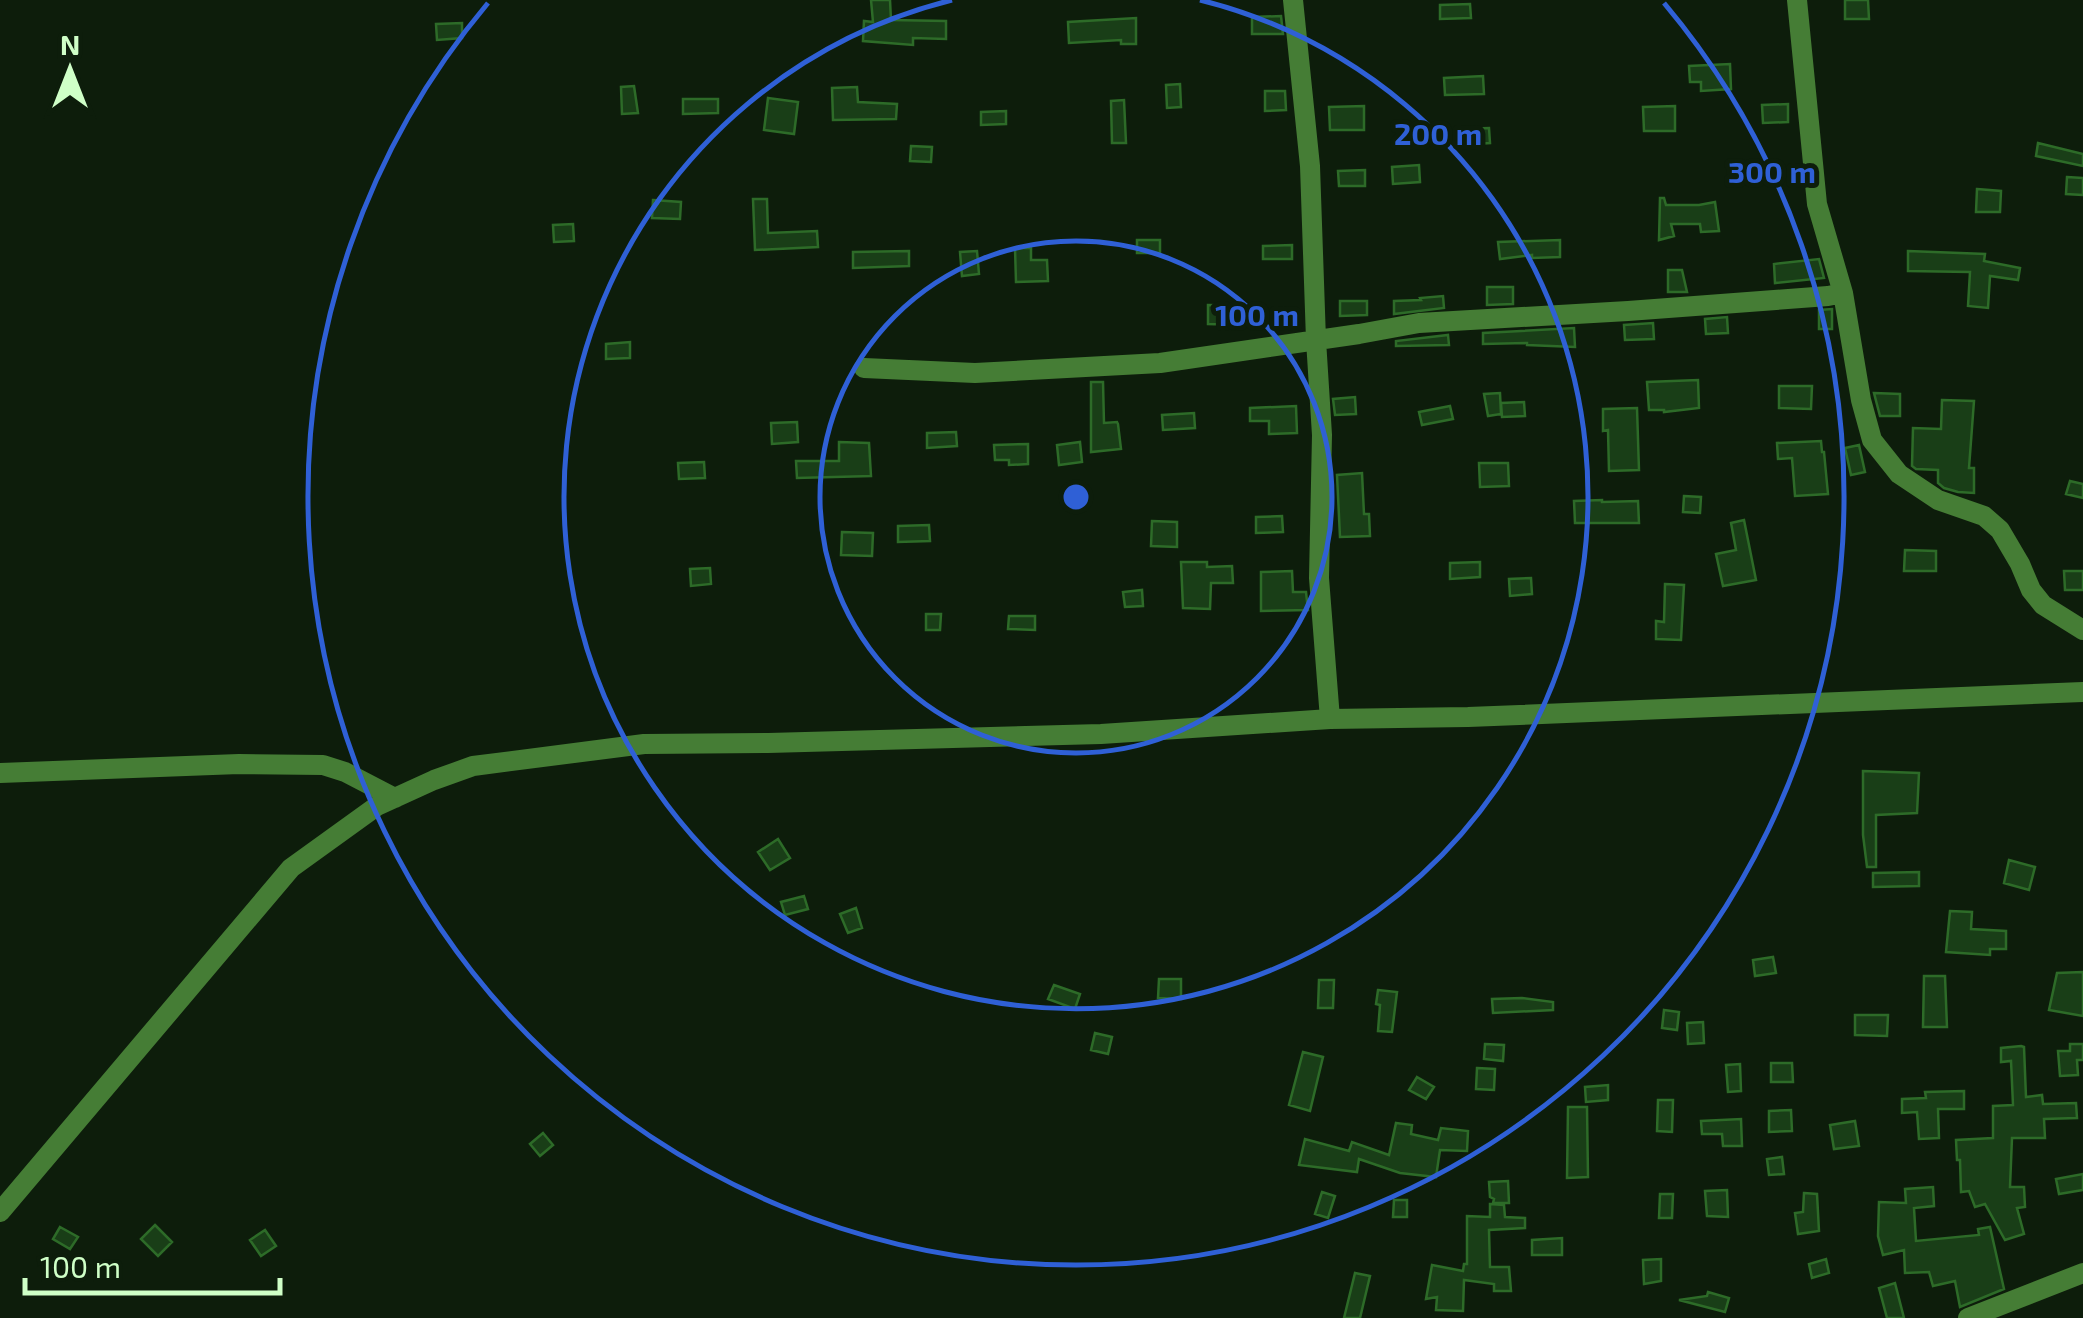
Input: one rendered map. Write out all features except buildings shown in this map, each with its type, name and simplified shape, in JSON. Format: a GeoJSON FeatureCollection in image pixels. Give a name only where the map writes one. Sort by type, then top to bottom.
{"type":"FeatureCollection","features":[{"type":"Feature","properties":{"kind":"street"},"geometry":{"type":"LineString","coordinates":[[1293,0],[1310,166],[1322,434],[1319,578],[1330,719]]}},
{"type":"Feature","properties":{"kind":"street"},"geometry":{"type":"LineString","coordinates":[[1797,0],[1817,204],[1844,293],[1861,400],[1872,440],[1899,474],[1938,500],[1984,516],[2000,530],[2031,590],[2043,604],[2083,630]]}},
{"type":"Feature","properties":{"kind":"street"},"geometry":{"type":"LineString","coordinates":[[864,368],[976,373],[1160,363],[1419,323],[1844,293]]}},
{"type":"Feature","properties":{"kind":"street"},"geometry":{"type":"LineString","coordinates":[[0,1212],[291,868],[377,806],[472,766],[644,744],[1101,734],[1330,719],[1486,717],[2083,692]]}},
{"type":"Feature","properties":{"kind":"street"},"geometry":{"type":"LineString","coordinates":[[0,772],[323,765],[396,798]]}},
{"type":"Feature","properties":{"kind":"street"},"geometry":{"type":"LineString","coordinates":[[1968,1318],[2083,1273]]}}]}
